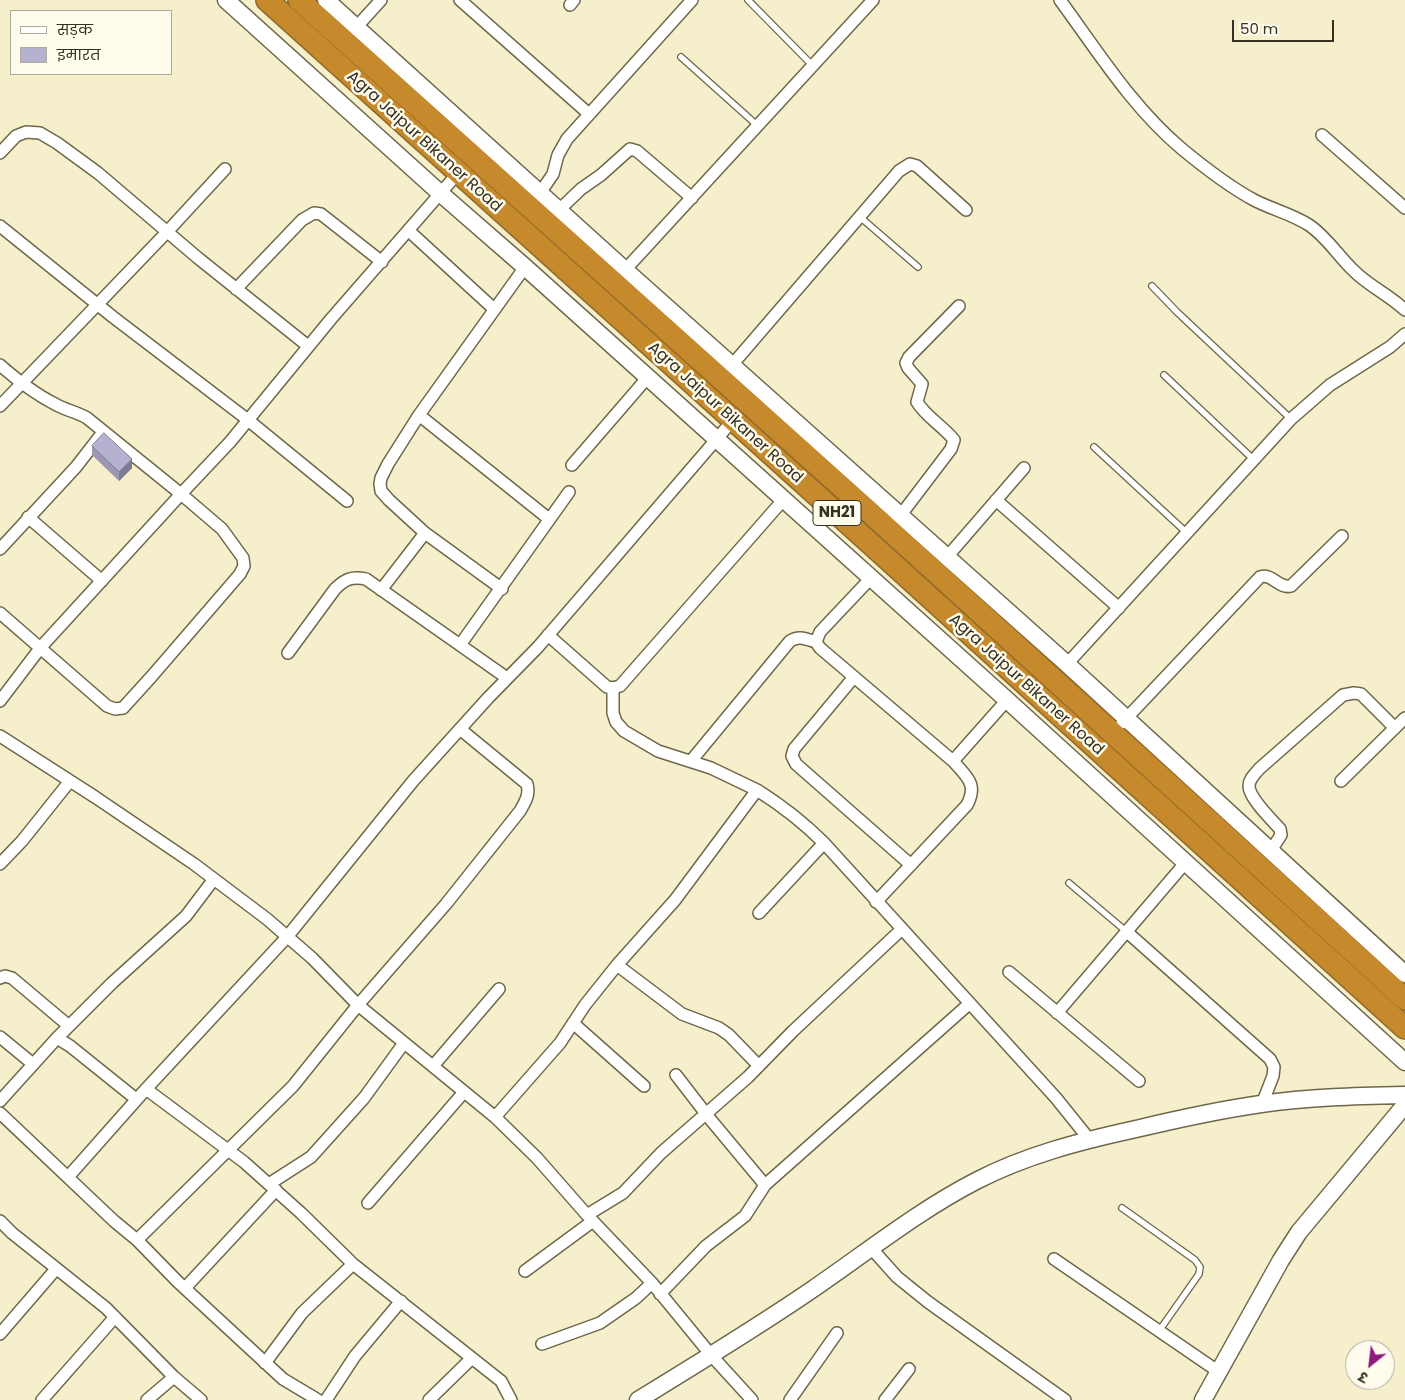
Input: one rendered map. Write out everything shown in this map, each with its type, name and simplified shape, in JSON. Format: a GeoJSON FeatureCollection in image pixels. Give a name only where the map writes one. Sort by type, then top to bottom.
{"type":"FeatureCollection","features":[{"type":"Feature","properties":{"kind":"highway","name":"Agra Jaipur Bikaner Road"},"geometry":{"type":"LineString","coordinates":[[267,0],[1405,1028]]}},
{"type":"Feature","properties":{"kind":"highway","name":"Agra Jaipur Bikaner Road"},"geometry":{"type":"LineString","coordinates":[[300,0],[350,34],[864,507],[1119,726],[1405,999]]}},
{"type":"Feature","properties":{"kind":"street"},"geometry":{"type":"LineString","coordinates":[[226,0],[784,499],[1405,1062]]}},
{"type":"Feature","properties":{"kind":"street"},"geometry":{"type":"LineString","coordinates":[[326,0],[350,34],[540,193],[1067,664],[1119,726],[1270,852],[1405,974]]}},
{"type":"Feature","properties":{"kind":"street"},"geometry":{"type":"LineString","coordinates":[[350,34],[381,0]]}},
{"type":"Feature","properties":{"kind":"street"},"geometry":{"type":"LineString","coordinates":[[540,193],[552,174],[561,148],[589,114],[692,0]]}},
{"type":"Feature","properties":{"kind":"street"},"geometry":{"type":"LineString","coordinates":[[625,270],[873,0]]}},
{"type":"Feature","properties":{"kind":"street"},"geometry":{"type":"LineString","coordinates":[[1060,0],[1127,91],[1167,136],[1212,173],[1234,188],[1253,199],[1308,224],[1328,241],[1353,270],[1405,310]]}},
{"type":"Feature","properties":{"kind":"street"},"geometry":{"type":"LineString","coordinates":[[467,2],[589,114]]}},
{"type":"Feature","properties":{"kind":"street"},"geometry":{"type":"LineString","coordinates":[[0,153],[16,136],[26,132],[40,133],[57,143],[98,173],[236,290],[308,346]]}},
{"type":"Feature","properties":{"kind":"street"},"geometry":{"type":"LineString","coordinates":[[1322,135],[1405,208]]}},
{"type":"Feature","properties":{"kind":"street"},"geometry":{"type":"LineString","coordinates":[[559,210],[581,189],[601,175],[630,149],[637,151],[692,198]]}},
{"type":"Feature","properties":{"kind":"street"},"geometry":{"type":"LineString","coordinates":[[732,365],[899,171],[910,164],[917,166],[966,210]]}},
{"type":"Feature","properties":{"kind":"street"},"geometry":{"type":"LineString","coordinates":[[0,406],[168,232],[225,169]]}},
{"type":"Feature","properties":{"kind":"street"},"geometry":{"type":"LineString","coordinates":[[0,700],[41,647],[230,442],[308,346],[458,173]]}},
{"type":"Feature","properties":{"kind":"street"},"geometry":{"type":"LineString","coordinates":[[236,290],[302,220],[314,214],[321,214],[382,262]]}},
{"type":"Feature","properties":{"kind":"street"},"geometry":{"type":"LineString","coordinates":[[0,226],[173,364],[248,420],[347,501]]}},
{"type":"Feature","properties":{"kind":"street"},"geometry":{"type":"LineString","coordinates":[[409,231],[494,309]]}},
{"type":"Feature","properties":{"kind":"street"},"geometry":{"type":"LineString","coordinates":[[502,589],[425,533],[389,500],[381,491],[380,484],[388,464],[419,415],[525,267]]}},
{"type":"Feature","properties":{"kind":"street"},"geometry":{"type":"LineString","coordinates":[[900,516],[951,449],[954,440],[949,433],[920,408],[917,402],[922,384],[908,368],[906,362],[959,306]]}},
{"type":"Feature","properties":{"kind":"street"},"geometry":{"type":"LineString","coordinates":[[1067,664],[1291,419],[1330,385],[1405,334]]}},
{"type":"Feature","properties":{"kind":"street"},"geometry":{"type":"LineString","coordinates":[[0,366],[22,384],[56,405],[87,418],[181,494],[222,529],[243,558],[244,566],[240,574],[123,708],[115,709],[108,706],[0,613]]}},
{"type":"Feature","properties":{"kind":"street"},"geometry":{"type":"LineString","coordinates":[[572,466],[648,377]]}},
{"type":"Feature","properties":{"kind":"street"},"geometry":{"type":"LineString","coordinates":[[419,415],[549,519]]}},
{"type":"Feature","properties":{"kind":"street"},"geometry":{"type":"LineString","coordinates":[[68,1177],[136,1099],[287,937],[413,781],[548,635],[733,420]]}},
{"type":"Feature","properties":{"kind":"street"},"geometry":{"type":"LineString","coordinates":[[0,549],[76,467],[104,432]]}},
{"type":"Feature","properties":{"kind":"street"},"geometry":{"type":"LineString","coordinates":[[947,557],[1024,468]]}},
{"type":"Feature","properties":{"kind":"street"},"geometry":{"type":"LineString","coordinates":[[460,645],[502,589],[569,492]]}},
{"type":"Feature","properties":{"kind":"street"},"geometry":{"type":"LineString","coordinates":[[548,635],[607,687],[620,686],[784,499]]}},
{"type":"Feature","properties":{"kind":"street"},"geometry":{"type":"LineString","coordinates":[[996,500],[1119,608]]}},
{"type":"Feature","properties":{"kind":"street"},"geometry":{"type":"LineString","coordinates":[[28,517],[102,581]]}},
{"type":"Feature","properties":{"kind":"street"},"geometry":{"type":"LineString","coordinates":[[381,590],[425,533]]}},
{"type":"Feature","properties":{"kind":"street"},"geometry":{"type":"LineString","coordinates":[[1119,726],[1260,577],[1271,577],[1279,584],[1286,587],[1291,586],[1342,536]]}},
{"type":"Feature","properties":{"kind":"street"},"geometry":{"type":"LineString","coordinates":[[288,653],[335,590],[343,581],[355,577],[366,580],[507,678]]}},
{"type":"Feature","properties":{"kind":"street"},"geometry":{"type":"LineString","coordinates":[[816,642],[820,632],[871,578]]}},
{"type":"Feature","properties":{"kind":"street"},"geometry":{"type":"LineString","coordinates":[[691,761],[790,641],[796,637],[802,637],[816,642],[820,648],[854,678],[953,761],[972,786],[972,796],[967,806],[876,902]]}},
{"type":"Feature","properties":{"kind":"street"},"geometry":{"type":"LineString","coordinates":[[854,678],[794,749],[792,756],[796,764],[911,865]]}},
{"type":"Feature","properties":{"kind":"street"},"geometry":{"type":"LineString","coordinates":[[613,688],[613,713],[616,722],[624,731],[658,751],[712,768],[757,790],[787,809],[804,823],[1056,1098],[1089,1139]]}},
{"type":"Feature","properties":{"kind":"street"},"geometry":{"type":"LineString","coordinates":[[1270,852],[1281,835],[1280,829],[1254,798],[1249,788],[1250,780],[1259,769],[1343,695],[1361,694],[1395,728]]}},
{"type":"Feature","properties":{"kind":"street"},"geometry":{"type":"LineString","coordinates":[[953,761],[1007,700]]}},
{"type":"Feature","properties":{"kind":"street"},"geometry":{"type":"LineString","coordinates":[[1341,781],[1405,718]]}},
{"type":"Feature","properties":{"kind":"street"},"geometry":{"type":"LineString","coordinates":[[137,1240],[293,1086],[358,1006],[452,898],[520,811],[529,791],[527,784],[460,729]]}},
{"type":"Feature","properties":{"kind":"street"},"geometry":{"type":"LineString","coordinates":[[0,736],[214,879],[267,919],[312,958],[358,1006],[495,1117],[537,1158],[652,1284],[749,1399]]}},
{"type":"Feature","properties":{"kind":"street"},"geometry":{"type":"LineString","coordinates":[[0,864],[22,841],[70,781]]}},
{"type":"Feature","properties":{"kind":"street"},"geometry":{"type":"LineString","coordinates":[[495,1117],[560,1043],[585,1005],[617,965],[675,900],[757,790]]}},
{"type":"Feature","properties":{"kind":"street"},"geometry":{"type":"LineString","coordinates":[[759,913],[824,844]]}},
{"type":"Feature","properties":{"kind":"street"},"geometry":{"type":"LineString","coordinates":[[1057,1013],[1186,862]]}},
{"type":"Feature","properties":{"kind":"street"},"geometry":{"type":"LineString","coordinates":[[0,1100],[69,1026],[145,952],[186,916],[214,879]]}},
{"type":"Feature","properties":{"kind":"street"},"geometry":{"type":"LineString","coordinates":[[524,1271],[623,1193],[661,1153],[759,1066],[902,929]]}},
{"type":"Feature","properties":{"kind":"street"},"geometry":{"type":"LineString","coordinates":[[1127,932],[1270,1058],[1274,1067],[1273,1076],[1262,1104]]}},
{"type":"Feature","properties":{"kind":"street"},"geometry":{"type":"LineString","coordinates":[[617,965],[682,1014],[719,1028],[729,1035],[759,1066]]}},
{"type":"Feature","properties":{"kind":"street"},"geometry":{"type":"LineString","coordinates":[[1009,972],[1138,1081]]}},
{"type":"Feature","properties":{"kind":"street"},"geometry":{"type":"LineString","coordinates":[[0,978],[5,976],[12,978],[69,1026]]}},
{"type":"Feature","properties":{"kind":"street"},"geometry":{"type":"LineString","coordinates":[[432,1066],[498,989]]}},
{"type":"Feature","properties":{"kind":"street"},"geometry":{"type":"LineString","coordinates":[[660,1294],[706,1246],[745,1216],[765,1185],[969,1004]]}},
{"type":"Feature","properties":{"kind":"street"},"geometry":{"type":"LineString","coordinates":[[573,1023],[644,1086]]}},
{"type":"Feature","properties":{"kind":"street"},"geometry":{"type":"LineString","coordinates":[[0,1037],[33,1064]]}},
{"type":"Feature","properties":{"kind":"street"},"geometry":{"type":"LineString","coordinates":[[57,1038],[70,1046],[136,1099]]}},
{"type":"Feature","properties":{"kind":"street"},"geometry":{"type":"LineString","coordinates":[[185,1288],[272,1187],[311,1158],[364,1098],[404,1043]]}},
{"type":"Feature","properties":{"kind":"street"},"geometry":{"type":"LineString","coordinates":[[676,1074],[706,1114],[765,1185]]}},
{"type":"Feature","properties":{"kind":"street"},"geometry":{"type":"LineString","coordinates":[[146,1089],[228,1150],[272,1187],[353,1264],[501,1381],[510,1400]]}},
{"type":"Feature","properties":{"kind":"street"},"geometry":{"type":"LineString","coordinates":[[368,1203],[464,1092]]}},
{"type":"Feature","properties":{"kind":"street"},"geometry":{"type":"LineString","coordinates":[[638,1400],[804,1295],[872,1249],[911,1219],[976,1181],[1026,1159],[1089,1139],[1182,1118],[1262,1104],[1346,1096],[1405,1095]]}},
{"type":"Feature","properties":{"kind":"street"},"geometry":{"type":"LineString","coordinates":[[1203,1400],[1299,1232],[1405,1105]]}},
{"type":"Feature","properties":{"kind":"street"},"geometry":{"type":"LineString","coordinates":[[0,1113],[114,1221],[137,1240],[265,1363],[283,1379],[318,1400]]}},
{"type":"Feature","properties":{"kind":"street"},"geometry":{"type":"LineString","coordinates":[[0,1221],[56,1269],[106,1308],[174,1377],[201,1400]]}},
{"type":"Feature","properties":{"kind":"street"},"geometry":{"type":"LineString","coordinates":[[872,1249],[896,1277],[1065,1400]]}},
{"type":"Feature","properties":{"kind":"street"},"geometry":{"type":"LineString","coordinates":[[1054,1259],[1219,1372]]}},
{"type":"Feature","properties":{"kind":"street"},"geometry":{"type":"LineString","coordinates":[[265,1363],[302,1313],[353,1264]]}},
{"type":"Feature","properties":{"kind":"street"},"geometry":{"type":"LineString","coordinates":[[0,1334],[56,1269]]}},
{"type":"Feature","properties":{"kind":"street"},"geometry":{"type":"LineString","coordinates":[[542,1344],[600,1323],[636,1298],[652,1284]]}},
{"type":"Feature","properties":{"kind":"street"},"geometry":{"type":"LineString","coordinates":[[326,1400],[355,1356],[401,1301]]}},
{"type":"Feature","properties":{"kind":"street"},"geometry":{"type":"LineString","coordinates":[[42,1400],[115,1317]]}},
{"type":"Feature","properties":{"kind":"street"},"geometry":{"type":"LineString","coordinates":[[790,1400],[837,1333]]}},
{"type":"Feature","properties":{"kind":"street"},"geometry":{"type":"LineString","coordinates":[[429,1400],[472,1358]]}},
{"type":"Feature","properties":{"kind":"street"},"geometry":{"type":"LineString","coordinates":[[885,1400],[909,1369]]}},
{"type":"Feature","properties":{"kind":"street"},"geometry":{"type":"LineString","coordinates":[[147,1400],[174,1377]]}},
{"type":"Feature","properties":{"kind":"lane"},"geometry":{"type":"LineString","coordinates":[[748,0],[813,66]]}},
{"type":"Feature","properties":{"kind":"lane"},"geometry":{"type":"LineString","coordinates":[[680,57],[758,126]]}},
{"type":"Feature","properties":{"kind":"lane"},"geometry":{"type":"LineString","coordinates":[[860,217],[918,267]]}},
{"type":"Feature","properties":{"kind":"lane"},"geometry":{"type":"LineString","coordinates":[[1152,286],[1177,312],[1291,419]]}},
{"type":"Feature","properties":{"kind":"lane"},"geometry":{"type":"LineString","coordinates":[[1164,375],[1254,460]]}},
{"type":"Feature","properties":{"kind":"lane"},"geometry":{"type":"LineString","coordinates":[[1094,447],[1188,532]]}},
{"type":"Feature","properties":{"kind":"lane"},"geometry":{"type":"LineString","coordinates":[[1069,883],[1127,932]]}},
{"type":"Feature","properties":{"kind":"lane"},"geometry":{"type":"LineString","coordinates":[[1122,1208],[1195,1260],[1200,1267],[1199,1274],[1159,1331]]}},
{"type":"Feature","properties":{"kind":"building"},"geometry":{"type":"Polygon","coordinates":[[[104,433],[132,459],[119,472],[92,446],[104,433]]]}}]}
